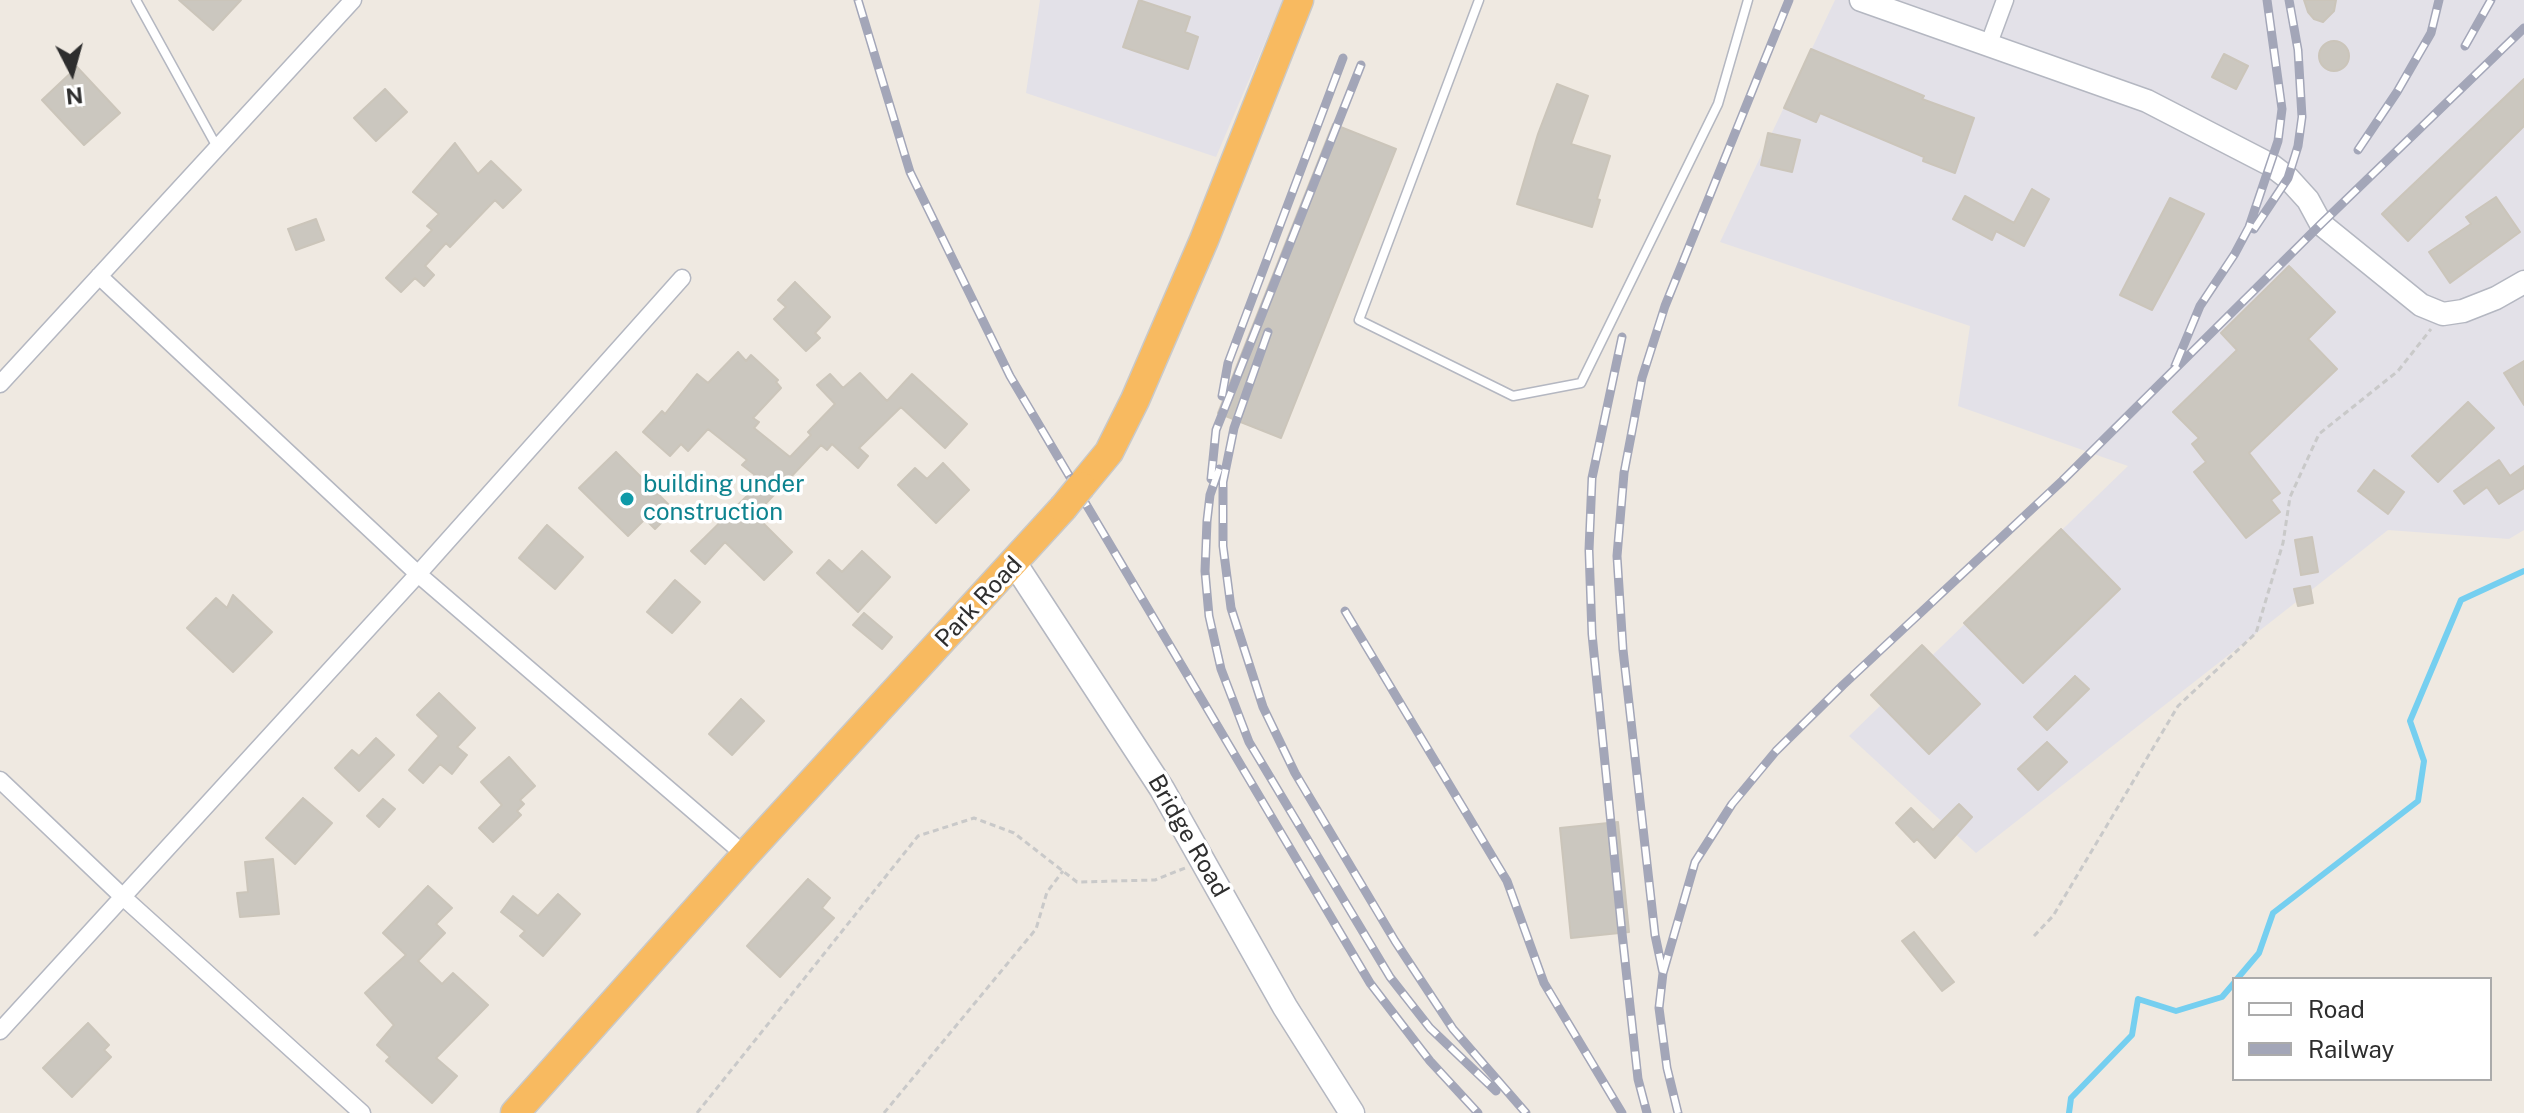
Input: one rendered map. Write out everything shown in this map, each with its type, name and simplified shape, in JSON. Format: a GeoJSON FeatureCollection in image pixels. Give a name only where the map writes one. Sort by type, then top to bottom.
{"type":"FeatureCollection","features":[{"type":"Feature","properties":{"kind":"highway","name":"Park Road"},"geometry":{"type":"LineString","coordinates":[[515,1113],[745,855],[1015,564],[1109,452],[1135,400],[1209,226],[1299,0]]}},
{"type":"Feature","properties":{"kind":"main road","name":"Bridge Road"},"geometry":{"type":"LineString","coordinates":[[1015,564],[1162,789],[1285,1007],[1352,1113]]}},
{"type":"Feature","properties":{"kind":"street"},"geometry":{"type":"LineString","coordinates":[[0,384],[353,0]]}},
{"type":"Feature","properties":{"kind":"street"},"geometry":{"type":"LineString","coordinates":[[1861,0],[2147,101],[2271,165],[2308,200],[2321,224],[2421,305],[2443,314],[2463,311],[2496,298],[2524,282]]}},
{"type":"Feature","properties":{"kind":"street"},"geometry":{"type":"LineString","coordinates":[[1988,46],[2005,0]]}},
{"type":"Feature","properties":{"kind":"street"},"geometry":{"type":"LineString","coordinates":[[99,276],[418,574],[745,855]]}},
{"type":"Feature","properties":{"kind":"street"},"geometry":{"type":"LineString","coordinates":[[0,1031],[418,574],[682,278]]}},
{"type":"Feature","properties":{"kind":"street"},"geometry":{"type":"LineString","coordinates":[[0,780],[123,897],[362,1113]]}},
{"type":"Feature","properties":{"kind":"lane"},"geometry":{"type":"LineString","coordinates":[[136,0],[217,147]]}},
{"type":"Feature","properties":{"kind":"lane"},"geometry":{"type":"LineString","coordinates":[[1479,0],[1359,320],[1513,396],[1581,383],[1718,104],[1748,0]]}},
{"type":"Feature","properties":{"kind":"path"},"geometry":{"type":"LineString","coordinates":[[2034,936],[2053,916],[2178,706],[2256,633],[2283,543],[2290,497],[2319,434],[2398,371],[2443,314]]}},
{"type":"Feature","properties":{"kind":"path"},"geometry":{"type":"LineString","coordinates":[[697,1113],[918,836],[974,818],[1014,833],[1077,882],[1155,880],[1203,861]]}},
{"type":"Feature","properties":{"kind":"path"},"geometry":{"type":"LineString","coordinates":[[884,1113],[1036,929],[1047,892],[1063,871]]}},
{"type":"Feature","properties":{"kind":"shaded area"},"geometry":{"type":"Polygon","coordinates":[[[1040,0],[1283,0],[1216,157],[1026,93],[1040,0]]]}},
{"type":"Feature","properties":{"kind":"shaded area"},"geometry":{"type":"Polygon","coordinates":[[[1835,0],[2524,0],[2524,530],[2509,539],[2388,530],[1976,853],[1849,736],[2128,466],[1958,406],[1970,326],[1720,242],[1835,0]]]}},
{"type":"Feature","properties":{"kind":"building"},"geometry":{"type":"Polygon","coordinates":[[[179,0],[241,0],[213,30],[179,0]]]}},
{"type":"Feature","properties":{"kind":"building"},"geometry":{"type":"Polygon","coordinates":[[[1139,0],[1190,17],[1185,32],[1198,37],[1188,69],[1123,47],[1139,0]]]}},
{"type":"Feature","properties":{"kind":"building"},"geometry":{"type":"Polygon","coordinates":[[[2304,0],[2336,0],[2334,11],[2323,22],[2314,19],[2304,0]]]}},
{"type":"Feature","properties":{"kind":"building"},"geometry":{"type":"Polygon","coordinates":[[[2334,41],[2344,46],[2349,56],[2344,66],[2334,71],[2324,66],[2319,56],[2324,46],[2334,41]]]}},
{"type":"Feature","properties":{"kind":"building"},"geometry":{"type":"Polygon","coordinates":[[[1811,49],[1924,96],[1922,99],[1974,118],[1955,173],[1820,113],[1816,122],[1784,108],[1811,49]]]}},
{"type":"Feature","properties":{"kind":"building"},"geometry":{"type":"Polygon","coordinates":[[[2224,54],[2248,66],[2236,89],[2212,77],[2224,54]]]}},
{"type":"Feature","properties":{"kind":"building"},"geometry":{"type":"Polygon","coordinates":[[[77,67],[120,113],[84,145],[42,100],[77,67]]]}},
{"type":"Feature","properties":{"kind":"building"},"geometry":{"type":"Polygon","coordinates":[[[2524,79],[2524,126],[2408,241],[2382,214],[2524,79]]]}},
{"type":"Feature","properties":{"kind":"building"},"geometry":{"type":"Polygon","coordinates":[[[1557,84],[1588,96],[1571,144],[1610,156],[1592,227],[1517,204],[1557,84]]]}},
{"type":"Feature","properties":{"kind":"building"},"geometry":{"type":"Polygon","coordinates":[[[385,89],[407,112],[376,141],[354,118],[385,89]]]}},
{"type":"Feature","properties":{"kind":"building"},"geometry":{"type":"Polygon","coordinates":[[[1333,124],[1396,149],[1281,438],[1218,413],[1333,124]]]}},
{"type":"Feature","properties":{"kind":"building"},"geometry":{"type":"Polygon","coordinates":[[[1768,133],[1800,140],[1792,172],[1761,165],[1768,133]]]}},
{"type":"Feature","properties":{"kind":"building"},"geometry":{"type":"Polygon","coordinates":[[[455,143],[478,174],[491,161],[521,190],[503,208],[495,200],[450,247],[446,243],[425,266],[434,275],[424,286],[415,278],[401,292],[386,278],[432,230],[427,226],[439,214],[413,192],[455,143]]]}},
{"type":"Feature","properties":{"kind":"building"},"geometry":{"type":"Polygon","coordinates":[[[2032,189],[2049,199],[2024,246],[1996,231],[1992,240],[1953,219],[1965,196],[2014,223],[2032,189]]]}},
{"type":"Feature","properties":{"kind":"building"},"geometry":{"type":"Polygon","coordinates":[[[2496,197],[2520,232],[2450,283],[2429,252],[2471,224],[2466,217],[2496,197]]]}},
{"type":"Feature","properties":{"kind":"building"},"geometry":{"type":"Polygon","coordinates":[[[2170,198],[2204,214],[2152,310],[2120,295],[2170,198]]]}},
{"type":"Feature","properties":{"kind":"building"},"geometry":{"type":"Polygon","coordinates":[[[316,219],[324,240],[296,250],[288,229],[316,219]]]}},
{"type":"Feature","properties":{"kind":"building"},"geometry":{"type":"Polygon","coordinates":[[[2289,266],[2335,312],[2308,339],[2337,369],[2249,453],[2280,493],[2271,500],[2280,512],[2246,538],[2194,472],[2206,462],[2192,444],[2199,438],[2173,412],[2237,350],[2221,333],[2289,266]]]}},
{"type":"Feature","properties":{"kind":"building"},"geometry":{"type":"Polygon","coordinates":[[[795,282],[830,317],[815,333],[820,338],[806,351],[774,319],[786,307],[778,300],[795,282]]]}},
{"type":"Feature","properties":{"kind":"building"},"geometry":{"type":"Polygon","coordinates":[[[738,352],[746,361],[751,355],[778,380],[776,382],[781,388],[753,418],[759,422],[754,428],[790,457],[811,435],[808,432],[835,404],[817,385],[830,374],[843,388],[860,373],[887,401],[912,374],[967,424],[945,448],[901,407],[859,448],[868,456],[858,468],[832,444],[827,450],[821,445],[755,515],[792,552],[764,580],[725,542],[705,564],[691,551],[753,490],[747,485],[755,475],[742,465],[747,460],[708,429],[688,451],[681,444],[670,456],[643,432],[662,411],[665,414],[697,374],[708,383],[738,352]]]}},
{"type":"Feature","properties":{"kind":"building"},"geometry":{"type":"Polygon","coordinates":[[[2524,361],[2524,405],[2504,373],[2524,361]]]}},
{"type":"Feature","properties":{"kind":"building"},"geometry":{"type":"Polygon","coordinates":[[[2468,402],[2494,428],[2438,482],[2412,456],[2468,402]]]}},
{"type":"Feature","properties":{"kind":"building","name":"building under construction"},"geometry":{"type":"Polygon","coordinates":[[[616,452],[674,510],[655,529],[645,519],[628,536],[579,488],[616,452]]]}},
{"type":"Feature","properties":{"kind":"building"},"geometry":{"type":"Polygon","coordinates":[[[2499,460],[2510,476],[2524,466],[2524,488],[2499,504],[2487,487],[2464,504],[2454,491],[2499,460]]]}},
{"type":"Feature","properties":{"kind":"building"},"geometry":{"type":"Polygon","coordinates":[[[943,463],[969,490],[936,523],[898,485],[915,468],[927,479],[943,463]]]}},
{"type":"Feature","properties":{"kind":"building"},"geometry":{"type":"Polygon","coordinates":[[[2374,470],[2404,492],[2388,514],[2358,491],[2374,470]]]}},
{"type":"Feature","properties":{"kind":"building"},"geometry":{"type":"Polygon","coordinates":[[[547,525],[583,557],[555,589],[519,558],[547,525]]]}},
{"type":"Feature","properties":{"kind":"building"},"geometry":{"type":"Polygon","coordinates":[[[2061,529],[2120,589],[2023,683],[1964,623],[2061,529]]]}},
{"type":"Feature","properties":{"kind":"building"},"geometry":{"type":"Polygon","coordinates":[[[2312,537],[2318,572],[2301,575],[2295,540],[2312,537]]]}},
{"type":"Feature","properties":{"kind":"building"},"geometry":{"type":"Polygon","coordinates":[[[862,551],[890,577],[858,612],[817,573],[829,560],[842,572],[862,551]]]}},
{"type":"Feature","properties":{"kind":"building","name":"building under construction"},"geometry":{"type":"Polygon","coordinates":[[[675,580],[700,602],[672,633],[647,612],[675,580]]]}},
{"type":"Feature","properties":{"kind":"building"},"geometry":{"type":"Polygon","coordinates":[[[2310,586],[2313,603],[2298,606],[2294,589],[2310,586]]]}},
{"type":"Feature","properties":{"kind":"building"},"geometry":{"type":"Polygon","coordinates":[[[233,595],[272,632],[233,672],[187,628],[216,598],[227,608],[233,595]]]}},
{"type":"Feature","properties":{"kind":"building"},"geometry":{"type":"Polygon","coordinates":[[[864,613],[892,637],[882,649],[853,625],[864,613]]]}},
{"type":"Feature","properties":{"kind":"building"},"geometry":{"type":"Polygon","coordinates":[[[1922,645],[1980,704],[1929,754],[1871,695],[1922,645]]]}},
{"type":"Feature","properties":{"kind":"building"},"geometry":{"type":"Polygon","coordinates":[[[2075,676],[2089,689],[2047,730],[2034,717],[2075,676]]]}},
{"type":"Feature","properties":{"kind":"building"},"geometry":{"type":"Polygon","coordinates":[[[439,693],[475,728],[457,747],[467,755],[452,774],[440,764],[423,783],[409,770],[439,736],[417,715],[439,693]]]}},
{"type":"Feature","properties":{"kind":"building"},"geometry":{"type":"Polygon","coordinates":[[[741,699],[764,721],[732,755],[709,734],[741,699]]]}},
{"type":"Feature","properties":{"kind":"building"},"geometry":{"type":"Polygon","coordinates":[[[376,738],[394,755],[359,791],[335,768],[352,750],[359,756],[376,738]]]}},
{"type":"Feature","properties":{"kind":"building"},"geometry":{"type":"Polygon","coordinates":[[[2047,742],[2067,762],[2038,790],[2018,769],[2047,742]]]}},
{"type":"Feature","properties":{"kind":"building"},"geometry":{"type":"Polygon","coordinates":[[[509,757],[535,786],[520,800],[524,804],[517,811],[521,815],[493,842],[479,828],[502,805],[481,782],[509,757]]]}},
{"type":"Feature","properties":{"kind":"building"},"geometry":{"type":"Polygon","coordinates":[[[303,798],[332,823],[295,864],[266,838],[303,798]]]}},
{"type":"Feature","properties":{"kind":"building"},"geometry":{"type":"Polygon","coordinates":[[[383,799],[395,809],[379,827],[367,816],[383,799]]]}},
{"type":"Feature","properties":{"kind":"building"},"geometry":{"type":"Polygon","coordinates":[[[1959,804],[1972,817],[1935,858],[1896,823],[1911,808],[1933,830],[1959,804]]]}},
{"type":"Feature","properties":{"kind":"building"},"geometry":{"type":"Polygon","coordinates":[[[1618,822],[1629,932],[1571,938],[1560,828],[1618,822]]]}},
{"type":"Feature","properties":{"kind":"building"},"geometry":{"type":"Polygon","coordinates":[[[273,859],[279,914],[240,917],[237,893],[248,892],[245,862],[273,859]]]}},
{"type":"Feature","properties":{"kind":"building"},"geometry":{"type":"Polygon","coordinates":[[[808,879],[830,898],[822,908],[834,918],[780,977],[747,946],[808,879]]]}},
{"type":"Feature","properties":{"kind":"building"},"geometry":{"type":"Polygon","coordinates":[[[428,886],[452,908],[436,924],[445,933],[418,961],[442,984],[453,973],[488,1005],[436,1058],[457,1076],[432,1103],[386,1061],[390,1057],[377,1045],[394,1025],[365,993],[406,955],[383,933],[428,886]]]}},
{"type":"Feature","properties":{"kind":"building"},"geometry":{"type":"Polygon","coordinates":[[[558,894],[580,914],[543,956],[520,936],[525,931],[501,912],[513,896],[538,916],[558,894]]]}},
{"type":"Feature","properties":{"kind":"building"},"geometry":{"type":"Polygon","coordinates":[[[1914,932],[1954,982],[1942,991],[1902,941],[1914,932]]]}},
{"type":"Feature","properties":{"kind":"building"},"geometry":{"type":"Polygon","coordinates":[[[88,1023],[109,1045],[104,1050],[111,1057],[72,1097],[43,1068],[88,1023]]]}},
{"type":"Feature","properties":{"kind":"waterway"},"geometry":{"type":"LineString","coordinates":[[2239,977],[2259,953],[2273,913],[2418,801],[2424,761],[2410,721],[2461,600],[2524,571]]}},
{"type":"Feature","properties":{"kind":"waterway"},"geometry":{"type":"LineString","coordinates":[[2069,1113],[2071,1098],[2132,1035],[2138,999],[2176,1011],[2222,997],[2232,985]]}},
{"type":"Feature","properties":{"kind":"railway"},"geometry":{"type":"LineString","coordinates":[[858,0],[910,172],[1010,376],[1370,983],[1430,1061],[1478,1113]]}},
{"type":"Feature","properties":{"kind":"railway"},"geometry":{"type":"LineString","coordinates":[[1678,1113],[1667,1068],[1659,1008],[1663,973],[1655,935],[1623,650],[1617,556],[1624,473],[1642,378],[1665,306],[1789,0]]}},
{"type":"Feature","properties":{"kind":"railway"},"geometry":{"type":"LineString","coordinates":[[2175,366],[2200,306],[2249,227],[2278,141],[2282,109],[2267,0]]}},
{"type":"Feature","properties":{"kind":"railway"},"geometry":{"type":"LineString","coordinates":[[2254,229],[2288,178],[2298,146],[2302,117],[2298,50],[2289,0]]}},
{"type":"Feature","properties":{"kind":"railway"},"geometry":{"type":"LineString","coordinates":[[2358,150],[2431,33],[2439,0]]}},
{"type":"Feature","properties":{"kind":"railway"},"geometry":{"type":"LineString","coordinates":[[2465,46],[2491,0]]}},
{"type":"Feature","properties":{"kind":"railway"},"geometry":{"type":"LineString","coordinates":[[1663,973],[1695,862],[1732,804],[1776,751],[2062,481],[2524,28]]}},
{"type":"Feature","properties":{"kind":"railway"},"geometry":{"type":"LineString","coordinates":[[1222,396],[1228,363],[1343,58]]}},
{"type":"Feature","properties":{"kind":"railway"},"geometry":{"type":"LineString","coordinates":[[1211,479],[1216,430],[1361,65]]}},
{"type":"Feature","properties":{"kind":"railway"},"geometry":{"type":"LineString","coordinates":[[1268,332],[1234,428],[1223,482],[1223,546],[1231,608],[1263,707],[1295,773],[1395,941],[1453,1029],[1526,1113]]}},
{"type":"Feature","properties":{"kind":"railway"},"geometry":{"type":"LineString","coordinates":[[1622,337],[1592,478],[1589,550],[1592,634],[1622,933],[1638,1079],[1647,1113]]}},
{"type":"Feature","properties":{"kind":"railway"},"geometry":{"type":"LineString","coordinates":[[1219,469],[1210,495],[1207,521],[1205,571],[1209,616],[1221,669],[1249,742],[1390,977],[1430,1028],[1496,1091]]}},
{"type":"Feature","properties":{"kind":"railway"},"geometry":{"type":"LineString","coordinates":[[1345,611],[1507,881],[1544,983],[1622,1113]]}},
{"type":"Feature","properties":{"kind":"place","name":"building under construction"},"geometry":{"type":"Point","coordinates":[627,499]}}]}
